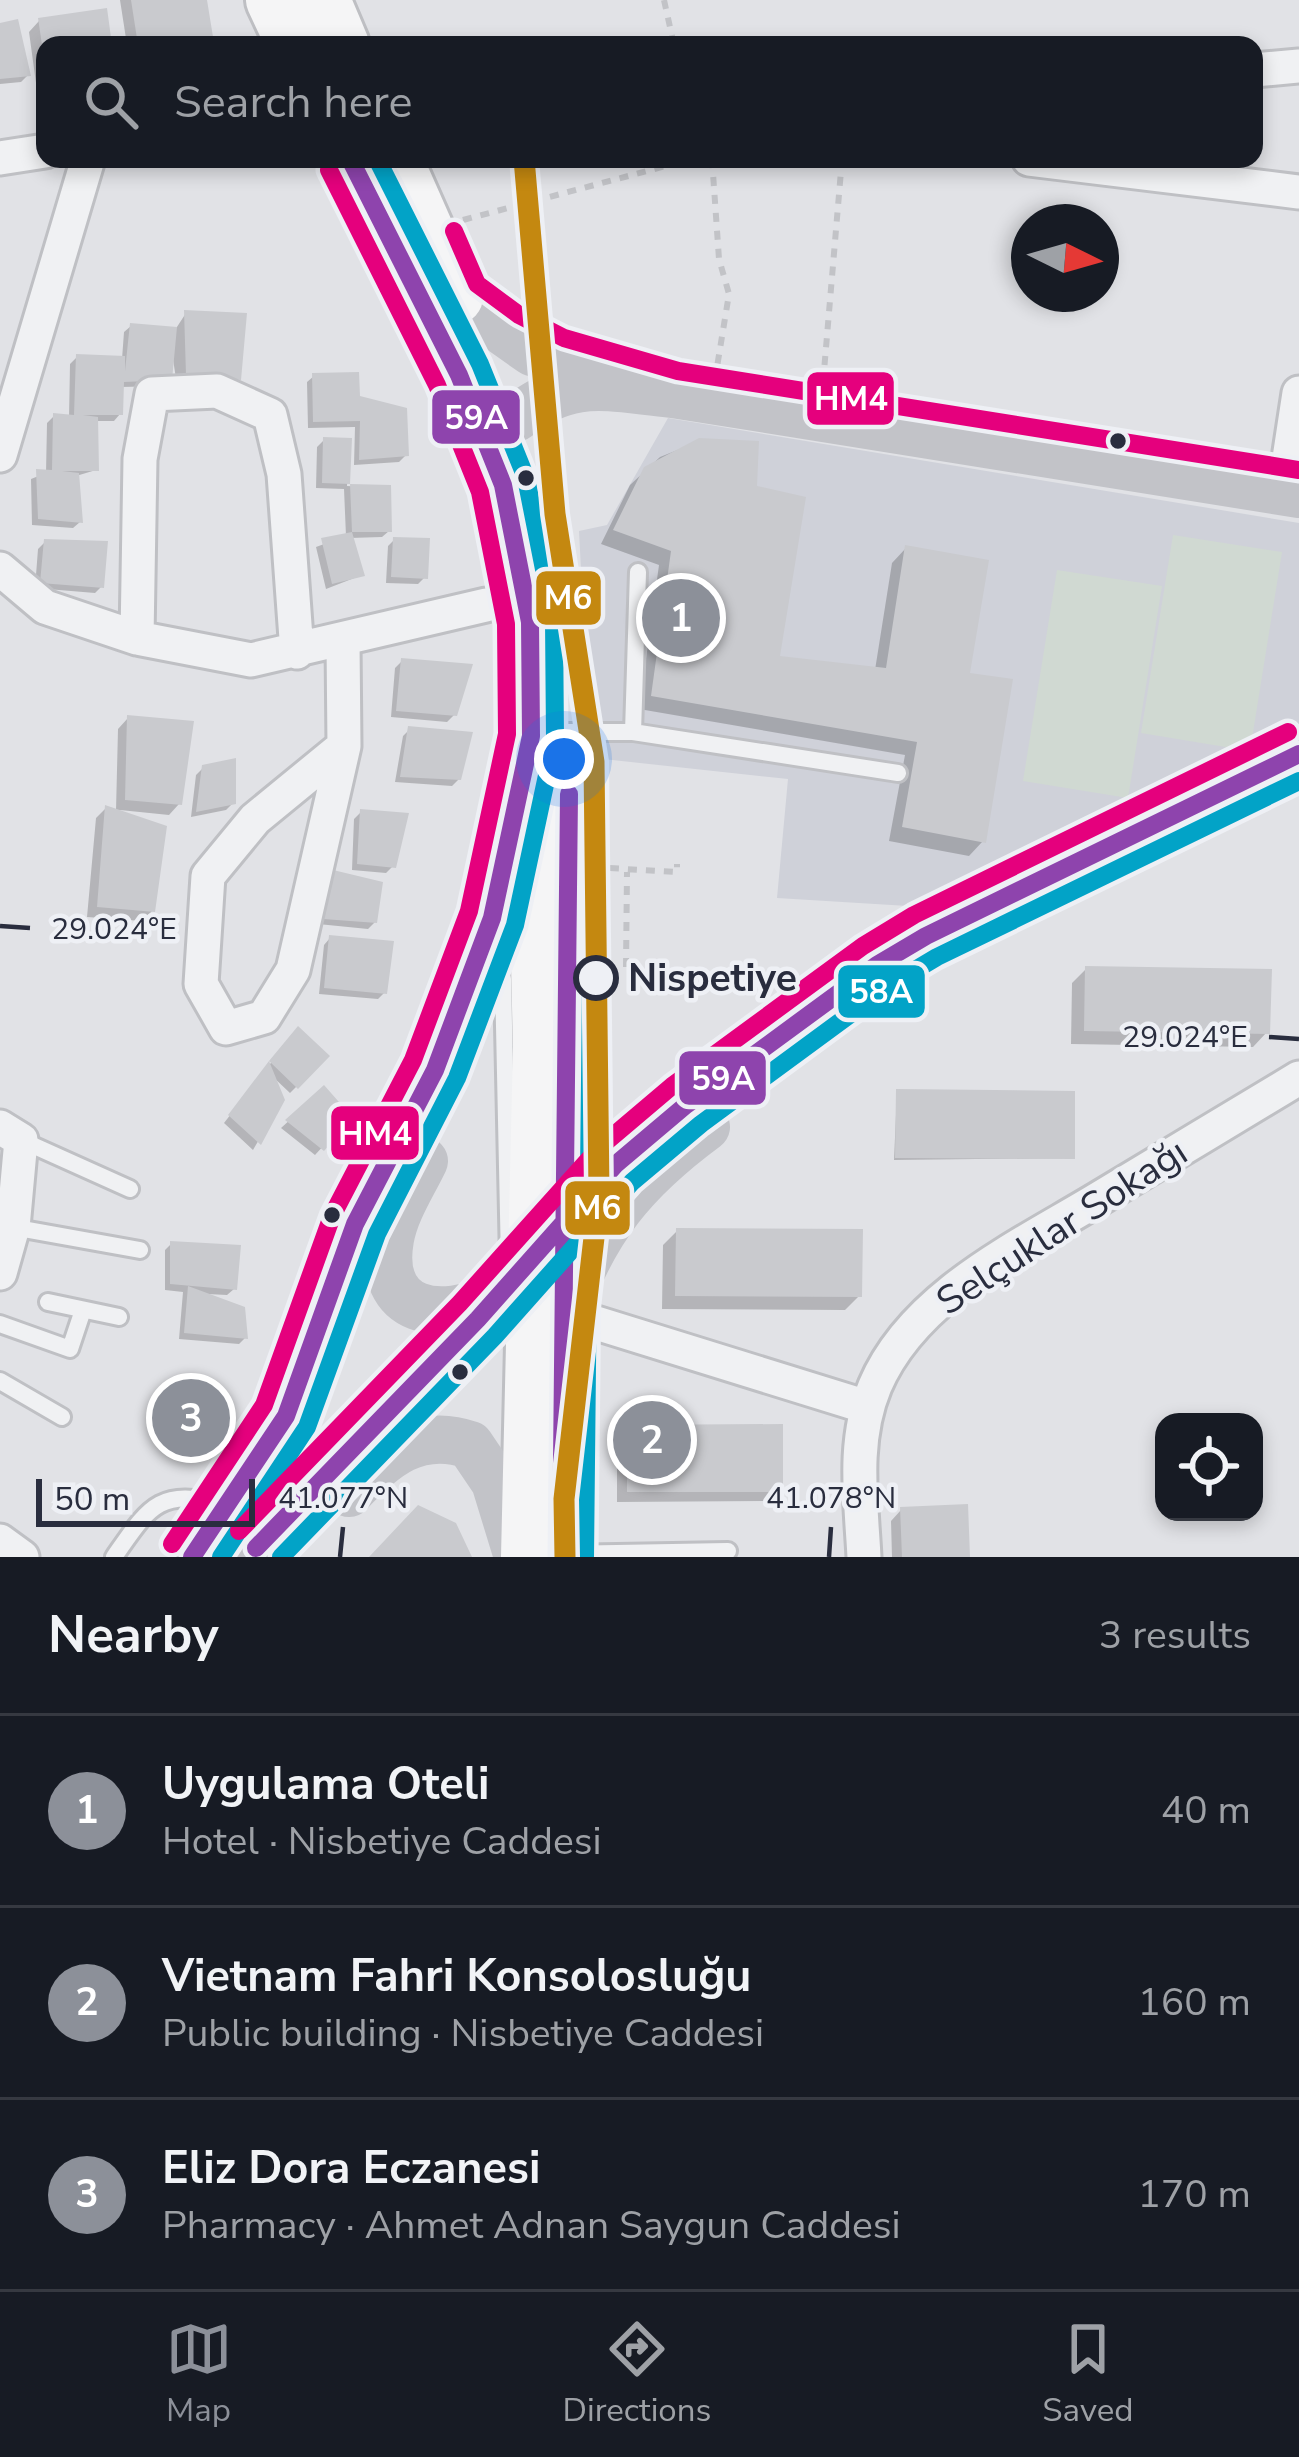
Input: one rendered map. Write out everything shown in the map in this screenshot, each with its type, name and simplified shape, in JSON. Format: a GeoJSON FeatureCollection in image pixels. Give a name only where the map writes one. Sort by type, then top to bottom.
{"type":"FeatureCollection","features":[{"type":"Feature","properties":{"kind":"main road"},"geometry":{"type":"LineString","coordinates":[[273,0],[290,36]]}},
{"type":"Feature","properties":{"kind":"main road"},"geometry":{"type":"LineString","coordinates":[[323,0],[338,36]]}},
{"type":"Feature","properties":{"kind":"main road"},"geometry":{"type":"LineString","coordinates":[[355,168],[459,375],[502,431]]}},
{"type":"Feature","properties":{"kind":"main road"},"geometry":{"type":"LineString","coordinates":[[399,168],[457,298],[502,431],[571,865],[564,1313],[542,1556]]}},
{"type":"Feature","properties":{"kind":"main road"},"geometry":{"type":"LineString","coordinates":[[457,298],[532,352],[693,397]]}},
{"type":"Feature","properties":{"kind":"main road"},"geometry":{"type":"LineString","coordinates":[[502,431],[545,394],[571,387],[693,397],[1292,493]]}},
{"type":"Feature","properties":{"kind":"main road"},"geometry":{"type":"LineString","coordinates":[[495,1296],[450,1314],[410,1303],[395,1286],[388,1259],[400,1208],[466,1074],[502,979],[549,734]]}},
{"type":"Feature","properties":{"kind":"main road"},"geometry":{"type":"LineString","coordinates":[[542,1556],[529,1492],[549,734]]}},
{"type":"Feature","properties":{"kind":"main road"},"geometry":{"type":"LineString","coordinates":[[192,1557],[230,1507],[286,1416],[355,1224],[436,1070],[477,968],[549,734]]}},
{"type":"Feature","properties":{"kind":"main road"},"geometry":{"type":"LineString","coordinates":[[247,1557],[646,1137],[877,965],[1058,869],[1299,754]]}},
{"type":"Feature","properties":{"kind":"main road"},"geometry":{"type":"LineString","coordinates":[[564,1313],[604,1222],[661,1163],[813,1048],[990,929],[1058,869]]}},
{"type":"Feature","properties":{"kind":"main road"},"geometry":{"type":"LineString","coordinates":[[287,1557],[382,1461],[414,1441],[437,1437],[470,1445],[542,1556]]}},
{"type":"Feature","properties":{"kind":"street"},"geometry":{"type":"LineString","coordinates":[[1263,69],[1299,66]]}},
{"type":"Feature","properties":{"kind":"street"},"geometry":{"type":"LineString","coordinates":[[0,158],[36,152]]}},
{"type":"Feature","properties":{"kind":"street"},"geometry":{"type":"LineString","coordinates":[[0,454],[85,168]]}},
{"type":"Feature","properties":{"kind":"street"},"geometry":{"type":"LineString","coordinates":[[1103,168],[1299,192]]}},
{"type":"Feature","properties":{"kind":"street"},"geometry":{"type":"LineString","coordinates":[[136,638],[140,459],[152,394],[217,391],[270,415],[284,474],[297,652]]}},
{"type":"Feature","properties":{"kind":"street"},"geometry":{"type":"LineString","coordinates":[[1292,493],[1299,393]]}},
{"type":"Feature","properties":{"kind":"street"},"geometry":{"type":"LineString","coordinates":[[0,569],[45,607],[136,638],[251,660],[343,643],[487,604]]}},
{"type":"Feature","properties":{"kind":"street"},"geometry":{"type":"LineString","coordinates":[[343,643],[344,746],[293,970],[264,1017],[226,1028],[201,984],[208,876],[255,819],[344,746]]}},
{"type":"Feature","properties":{"kind":"street","name":"Selçuklar Sokağı"},"geometry":{"type":"LineString","coordinates":[[863,1557],[860,1439],[867,1407],[893,1352],[940,1302],[1017,1249],[1299,1078]]}},
{"type":"Feature","properties":{"kind":"street"},"geometry":{"type":"LineString","coordinates":[[0,1273],[7,1228],[10,1133]]}},
{"type":"Feature","properties":{"kind":"street"},"geometry":{"type":"LineString","coordinates":[[564,1313],[867,1407]]}},
{"type":"Feature","properties":{"kind":"street"},"geometry":{"type":"LineString","coordinates":[[0,1541],[22,1557]]}},
{"type":"Feature","properties":{"kind":"lane"},"geometry":{"type":"LineString","coordinates":[[633,732],[638,572]]}},
{"type":"Feature","properties":{"kind":"lane"},"geometry":{"type":"LineString","coordinates":[[549,734],[633,732],[898,773]]}},
{"type":"Feature","properties":{"kind":"lane"},"geometry":{"type":"LineString","coordinates":[[502,979],[510,1355]]}},
{"type":"Feature","properties":{"kind":"lane"},"geometry":{"type":"LineString","coordinates":[[10,1133],[130,1189]]}},
{"type":"Feature","properties":{"kind":"lane"},"geometry":{"type":"LineString","coordinates":[[7,1228],[140,1250]]}},
{"type":"Feature","properties":{"kind":"lane"},"geometry":{"type":"LineString","coordinates":[[48,1302],[82,1313],[119,1317]]}},
{"type":"Feature","properties":{"kind":"lane"},"geometry":{"type":"LineString","coordinates":[[0,1324],[70,1349],[82,1313]]}},
{"type":"Feature","properties":{"kind":"lane"},"geometry":{"type":"LineString","coordinates":[[0,1381],[62,1418]]}},
{"type":"Feature","properties":{"kind":"lane"},"geometry":{"type":"LineString","coordinates":[[512,1398],[529,1492]]}},
{"type":"Feature","properties":{"kind":"lane"},"geometry":{"type":"LineString","coordinates":[[114,1557],[146,1512],[162,1501],[188,1496],[230,1507]]}},
{"type":"Feature","properties":{"kind":"lane"},"geometry":{"type":"LineString","coordinates":[[542,1556],[728,1551]]}},
{"type":"Feature","properties":{"kind":"path"},"geometry":{"type":"LineString","coordinates":[[664,0],[672,36]]}},
{"type":"Feature","properties":{"kind":"path"},"geometry":{"type":"LineString","coordinates":[[428,229],[658,168]]}},
{"type":"Feature","properties":{"kind":"path"},"geometry":{"type":"LineString","coordinates":[[693,397],[729,294],[719,259],[713,168]]}},
{"type":"Feature","properties":{"kind":"path"},"geometry":{"type":"LineString","coordinates":[[820,417],[841,168]]}},
{"type":"Feature","properties":{"kind":"path"},"geometry":{"type":"LineString","coordinates":[[571,865],[676,872],[677,864]]}},
{"type":"Feature","properties":{"kind":"path"},"geometry":{"type":"LineString","coordinates":[[626,967],[627,872]]}},
{"type":"Feature","properties":{"kind":"shaded area"},"geometry":{"type":"Polygon","coordinates":[[[668,418],[1299,523],[1299,730],[1106,818],[957,909],[777,898],[788,779],[603,759],[589,725],[579,531],[607,525],[668,418]]]}},
{"type":"Feature","properties":{"kind":"shaded area"},"geometry":{"type":"Polygon","coordinates":[[[1173,535],[1282,552],[1250,751],[1141,733],[1173,535]]]}},
{"type":"Feature","properties":{"kind":"shaded area"},"geometry":{"type":"Polygon","coordinates":[[[1057,570],[1162,586],[1128,798],[1023,781],[1057,570]]]}},
{"type":"Feature","properties":{"kind":"building"},"geometry":{"type":"Polygon","coordinates":[[[131,0],[207,0],[213,36],[137,36],[131,0]]]}},
{"type":"Feature","properties":{"kind":"building"},"geometry":{"type":"Polygon","coordinates":[[[107,8],[111,36],[41,36],[38,18],[107,8]]]}},
{"type":"Feature","properties":{"kind":"building"},"geometry":{"type":"Polygon","coordinates":[[[18,19],[31,76],[0,79],[0,23],[18,19]]]}},
{"type":"Feature","properties":{"kind":"building"},"geometry":{"type":"Polygon","coordinates":[[[184,310],[247,313],[241,380],[186,375],[184,310]]]}},
{"type":"Feature","properties":{"kind":"building"},"geometry":{"type":"Polygon","coordinates":[[[130,323],[177,327],[172,380],[124,382],[123,415],[83,415],[98,417],[99,471],[62,471],[79,473],[83,523],[38,519],[36,469],[52,470],[53,413],[74,415],[76,354],[125,356],[125,371],[130,323]]]}},
{"type":"Feature","properties":{"kind":"building"},"geometry":{"type":"Polygon","coordinates":[[[359,372],[360,396],[407,408],[409,456],[359,460],[360,421],[313,422],[312,373],[359,372]]]}},
{"type":"Feature","properties":{"kind":"building"},"geometry":{"type":"Polygon","coordinates":[[[323,437],[352,438],[350,484],[322,483],[323,437]]]}},
{"type":"Feature","properties":{"kind":"building"},"geometry":{"type":"Polygon","coordinates":[[[699,438],[759,441],[757,486],[806,497],[780,656],[886,668],[905,545],[989,560],[970,673],[1013,679],[986,843],[902,827],[917,742],[651,696],[671,551],[613,530],[644,467],[699,438]]]}},
{"type":"Feature","properties":{"kind":"building"},"geometry":{"type":"Polygon","coordinates":[[[350,484],[391,485],[392,532],[352,532],[350,484]]]}},
{"type":"Feature","properties":{"kind":"building"},"geometry":{"type":"Polygon","coordinates":[[[352,532],[365,576],[332,584],[321,538],[352,532]]]}},
{"type":"Feature","properties":{"kind":"building"},"geometry":{"type":"Polygon","coordinates":[[[393,537],[430,538],[428,579],[391,577],[393,537]]]}},
{"type":"Feature","properties":{"kind":"building"},"geometry":{"type":"Polygon","coordinates":[[[44,539],[108,541],[104,588],[40,583],[44,539]]]}},
{"type":"Feature","properties":{"kind":"building"},"geometry":{"type":"Polygon","coordinates":[[[401,658],[473,664],[457,716],[396,711],[401,658]]]}},
{"type":"Feature","properties":{"kind":"building"},"geometry":{"type":"Polygon","coordinates":[[[127,715],[194,721],[182,805],[125,800],[127,715]]]}},
{"type":"Feature","properties":{"kind":"building"},"geometry":{"type":"Polygon","coordinates":[[[408,726],[473,732],[461,780],[400,777],[408,726]]]}},
{"type":"Feature","properties":{"kind":"building"},"geometry":{"type":"Polygon","coordinates":[[[236,758],[236,804],[196,812],[202,765],[236,758]]]}},
{"type":"Feature","properties":{"kind":"building"},"geometry":{"type":"Polygon","coordinates":[[[105,805],[167,826],[155,912],[97,907],[105,805]]]}},
{"type":"Feature","properties":{"kind":"building"},"geometry":{"type":"Polygon","coordinates":[[[360,809],[409,813],[396,868],[357,864],[360,809]]]}},
{"type":"Feature","properties":{"kind":"building"},"geometry":{"type":"Polygon","coordinates":[[[333,870],[383,882],[377,923],[323,919],[333,870]]]}},
{"type":"Feature","properties":{"kind":"building"},"geometry":{"type":"Polygon","coordinates":[[[329,935],[394,941],[387,994],[324,988],[329,935]]]}},
{"type":"Feature","properties":{"kind":"building"},"geometry":{"type":"Polygon","coordinates":[[[1085,966],[1272,969],[1270,1034],[1084,1031],[1085,966]]]}},
{"type":"Feature","properties":{"kind":"building"},"geometry":{"type":"Polygon","coordinates":[[[298,1026],[330,1056],[298,1089],[269,1061],[298,1026]]]}},
{"type":"Feature","properties":{"kind":"building"},"geometry":{"type":"Polygon","coordinates":[[[269,1061],[285,1100],[261,1145],[228,1115],[269,1061]]]}},
{"type":"Feature","properties":{"kind":"building"},"geometry":{"type":"Polygon","coordinates":[[[324,1085],[353,1118],[324,1151],[285,1120],[324,1085]]]}},
{"type":"Feature","properties":{"kind":"building"},"geometry":{"type":"Polygon","coordinates":[[[896,1089],[1075,1091],[1075,1159],[895,1158],[896,1089]]]}},
{"type":"Feature","properties":{"kind":"building"},"geometry":{"type":"Polygon","coordinates":[[[676,1228],[863,1229],[862,1297],[675,1296],[676,1228]]]}},
{"type":"Feature","properties":{"kind":"building"},"geometry":{"type":"Polygon","coordinates":[[[170,1241],[241,1245],[237,1290],[170,1284],[170,1241]]]}},
{"type":"Feature","properties":{"kind":"building"},"geometry":{"type":"Polygon","coordinates":[[[188,1286],[245,1307],[248,1339],[184,1333],[188,1286]]]}},
{"type":"Feature","properties":{"kind":"building"},"geometry":{"type":"Polygon","coordinates":[[[783,1424],[783,1492],[627,1492],[627,1425],[783,1424]]]}},
{"type":"Feature","properties":{"kind":"building"},"geometry":{"type":"Polygon","coordinates":[[[968,1504],[970,1557],[902,1557],[900,1507],[968,1504]]]}},
{"type":"Feature","properties":{"kind":"building"},"geometry":{"type":"Polygon","coordinates":[[[418,1505],[456,1523],[472,1557],[369,1557],[418,1505]]]}},
{"type":"Feature","properties":{"kind":"transit line","name":"59A"},"geometry":{"type":"LineString","coordinates":[[192,1557],[286,1416],[355,1224],[435,1070],[492,918],[531,736],[530,622],[503,485],[459,375],[355,168]]}},
{"type":"Feature","properties":{"kind":"transit line","name":"58A"},"geometry":{"type":"LineString","coordinates":[[221,1557],[307,1427],[377,1234],[457,1078],[515,925],[555,738],[554,620],[526,478],[480,364],[382,168]]}},
{"type":"Feature","properties":{"kind":"transit line","name":"M6"},"geometry":{"type":"LineString","coordinates":[[525,168],[555,514],[594,762],[599,1194],[564,1499],[565,1557]]}},
{"type":"Feature","properties":{"kind":"transit line","name":"HM4"},"geometry":{"type":"LineString","coordinates":[[172,1544],[264,1405],[332,1216],[413,1060],[469,911],[507,734],[506,624],[480,492],[437,385],[329,170]]}},
{"type":"Feature","properties":{"kind":"transit line","name":"HM4"},"geometry":{"type":"LineString","coordinates":[[454,231],[477,284],[519,315],[564,338],[678,371],[1299,470]]}},
{"type":"Feature","properties":{"kind":"transit line","name":"HM4"},"geometry":{"type":"LineString","coordinates":[[239,1531],[460,1303],[600,1147],[672,1086],[863,946],[914,915],[1288,732]]}},
{"type":"Feature","properties":{"kind":"transit line","name":"59A"},"geometry":{"type":"LineString","coordinates":[[256,1548],[478,1319],[615,1165],[686,1105],[877,965],[926,936],[1299,754]]}},
{"type":"Feature","properties":{"kind":"transit line","name":"58A"},"geometry":{"type":"LineString","coordinates":[[281,1557],[495,1336],[632,1182],[701,1124],[890,985],[937,957],[1299,781]]}},
{"type":"Feature","properties":{"kind":"transit line","name":"59A"},"geometry":{"type":"LineString","coordinates":[[561,1557],[569,794]]}},
{"type":"Feature","properties":{"kind":"transit line","name":"58A"},"geometry":{"type":"LineString","coordinates":[[585,1557],[593,794]]}},
{"type":"Feature","properties":{"kind":"place","name":"Uygulama Oteli"},"geometry":{"type":"Point","coordinates":[681,618]}},
{"type":"Feature","properties":{"kind":"place","name":"Nispetiye"},"geometry":{"type":"Point","coordinates":[596,978]}},
{"type":"Feature","properties":{"kind":"place","name":"Eliz Dora Eczanesi"},"geometry":{"type":"Point","coordinates":[191,1418]}},
{"type":"Feature","properties":{"kind":"place","name":"Vietnam Fahri Konsolosluğu"},"geometry":{"type":"Point","coordinates":[652,1440]}}]}
